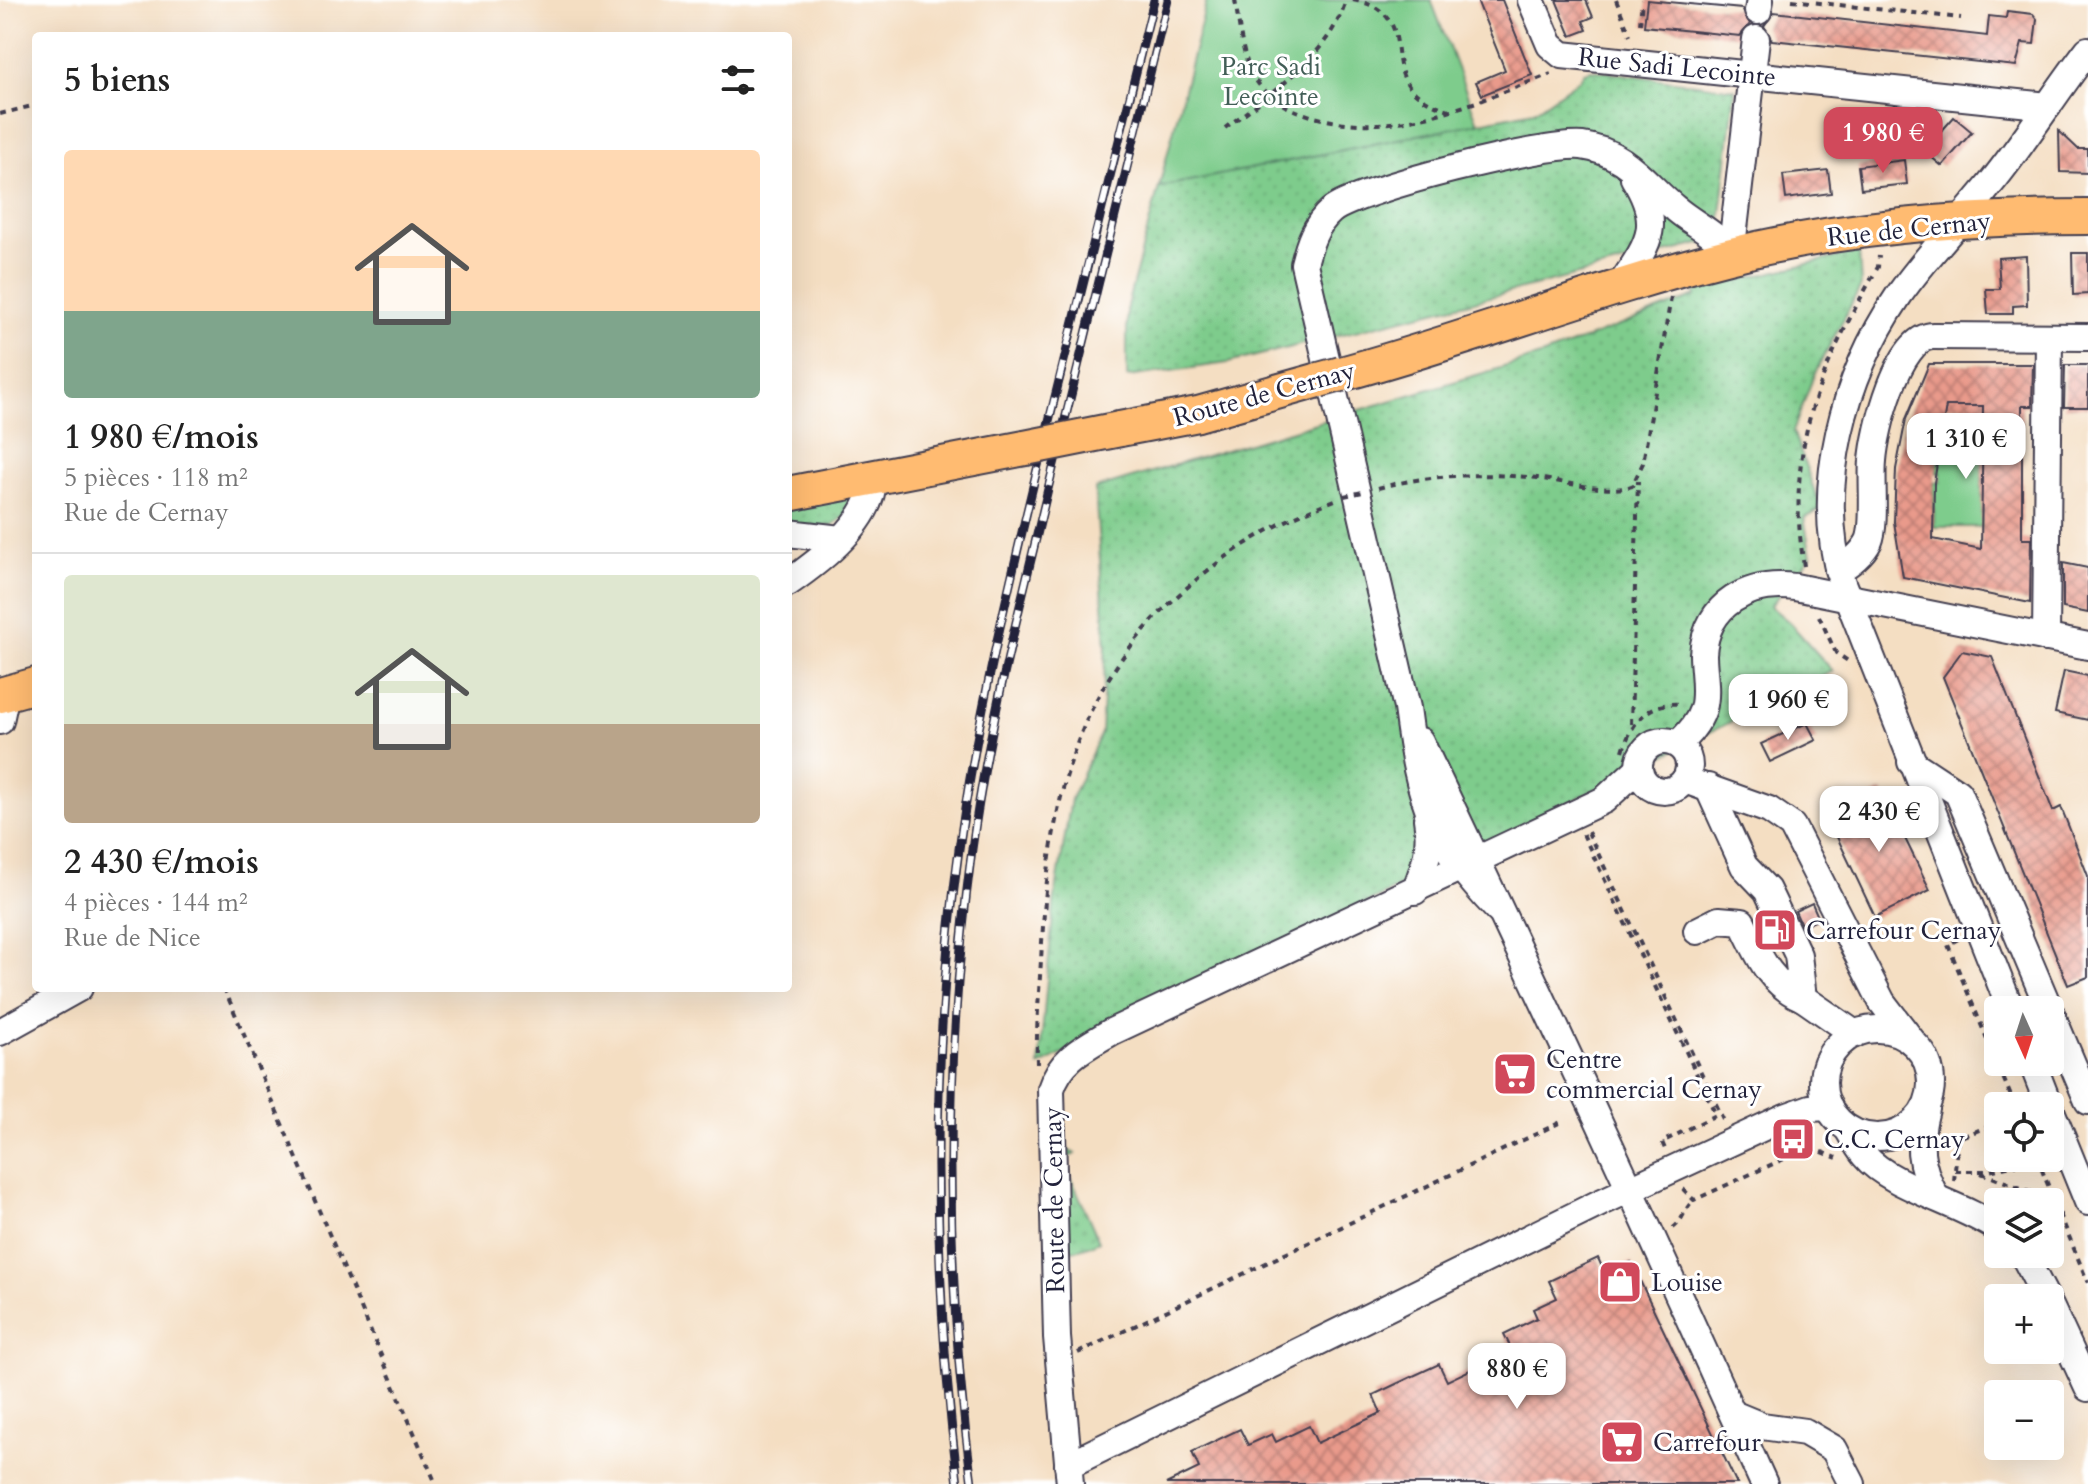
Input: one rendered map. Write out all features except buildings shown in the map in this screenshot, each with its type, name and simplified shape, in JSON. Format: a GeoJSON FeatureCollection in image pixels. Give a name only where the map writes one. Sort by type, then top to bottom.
{"type":"FeatureCollection","features":[{"type":"Feature","properties":{"kind":"main road","name":"Rue de Cernay"},"geometry":{"type":"LineString","coordinates":[[1731,255],[1787,243],[1961,220],[2088,217]]}},
{"type":"Feature","properties":{"kind":"main road","name":"Route de Cernay"},"geometry":{"type":"LineString","coordinates":[[792,493],[1198,414],[1731,255]]}},
{"type":"Feature","properties":{"kind":"street","name":"Rue Sadi Lecointe"},"geometry":{"type":"LineString","coordinates":[[1531,0],[1550,45],[1567,55],[2048,106]]}},
{"type":"Feature","properties":{"kind":"street"},"geometry":{"type":"LineString","coordinates":[[1731,255],[1756,39]]}},
{"type":"Feature","properties":{"kind":"street"},"geometry":{"type":"LineString","coordinates":[[2005,996],[1838,570],[1832,515],[1834,463],[1852,388],[1871,341],[1900,293],[2083,63]]}},
{"type":"Feature","properties":{"kind":"street"},"geometry":{"type":"LineString","coordinates":[[1415,891],[1426,865],[1430,838],[1425,804],[1413,760],[1407,708],[1304,264],[1310,238],[1331,211],[1360,195],[1540,150],[1582,146],[1635,167],[1676,210],[1717,236],[1731,255]]}},
{"type":"Feature","properties":{"kind":"street"},"geometry":{"type":"LineString","coordinates":[[1611,156],[1644,194],[1652,227],[1642,252],[1620,286]]}},
{"type":"Feature","properties":{"kind":"street"},"geometry":{"type":"LineString","coordinates":[[1838,570],[1849,564],[1871,537],[1873,457],[1879,426],[1902,363],[1918,339],[1924,336],[2088,337]]}},
{"type":"Feature","properties":{"kind":"street"},"geometry":{"type":"LineString","coordinates":[[2046,638],[2049,337]]}},
{"type":"Feature","properties":{"kind":"street"},"geometry":{"type":"LineString","coordinates":[[792,580],[841,539],[873,490],[873,478]]}},
{"type":"Feature","properties":{"kind":"street"},"geometry":{"type":"LineString","coordinates":[[792,533],[841,539]]}},
{"type":"Feature","properties":{"kind":"street"},"geometry":{"type":"LineString","coordinates":[[1678,744],[1702,711],[1704,643],[1714,619],[1737,595],[1767,585],[2088,646]]}},
{"type":"Feature","properties":{"kind":"street"},"geometry":{"type":"LineString","coordinates":[[1407,708],[1469,865]]}},
{"type":"Feature","properties":{"kind":"street"},"geometry":{"type":"LineString","coordinates":[[1678,744],[1654,742],[1642,753],[1639,768],[1645,783],[1658,791],[1697,783],[1769,810],[1792,826],[1882,1002],[1924,1055],[1931,1072],[1932,1091],[1918,1141],[1923,1174],[1935,1196]]}},
{"type":"Feature","properties":{"kind":"street"},"geometry":{"type":"LineString","coordinates":[[1678,744],[1744,866],[1767,890],[1798,955],[1803,998]]}},
{"type":"Feature","properties":{"kind":"street"},"geometry":{"type":"LineString","coordinates":[[1911,762],[1958,793],[2045,996]]}},
{"type":"Feature","properties":{"kind":"street","name":"Route de Cernay"},"geometry":{"type":"LineString","coordinates":[[1639,768],[1581,821],[1469,865],[1111,1032],[1069,1057],[1054,1081],[1057,1337],[1069,1474],[1632,1188],[1785,1117],[1810,1108],[1837,1118]]}},
{"type":"Feature","properties":{"kind":"street"},"geometry":{"type":"LineString","coordinates":[[1425,804],[1498,910],[1563,1036],[1764,1484]]}},
{"type":"Feature","properties":{"kind":"street"},"geometry":{"type":"LineString","coordinates":[[1697,931],[1719,920],[1742,922],[1781,989],[1803,998],[1855,1034]]}},
{"type":"Feature","properties":{"kind":"street"},"geometry":{"type":"LineString","coordinates":[[0,1032],[72,992]]}},
{"type":"Feature","properties":{"kind":"street"},"geometry":{"type":"LineString","coordinates":[[2064,1022],[2088,1037]]}},
{"type":"Feature","properties":{"kind":"street"},"geometry":{"type":"LineString","coordinates":[[1912,1041],[1884,1029],[1855,1034],[1842,1042],[1826,1065],[1824,1094],[1866,1158],[1889,1174],[1984,1222]]}},
{"type":"Feature","properties":{"kind":"street"},"geometry":{"type":"LineString","coordinates":[[2064,1041],[2088,1101]]}},
{"type":"Feature","properties":{"kind":"street"},"geometry":{"type":"LineString","coordinates":[[1837,1118],[1876,1138],[1905,1130],[1926,1109]]}},
{"type":"Feature","properties":{"kind":"street"},"geometry":{"type":"LineString","coordinates":[[2064,1142],[2088,1202]]}},
{"type":"Feature","properties":{"kind":"street"},"geometry":{"type":"LineString","coordinates":[[2064,1336],[2088,1388]]}},
{"type":"Feature","properties":{"kind":"street"},"geometry":{"type":"LineString","coordinates":[[1733,1414],[1762,1426],[1805,1432],[1815,1437],[1834,1449],[1852,1484]]}},
{"type":"Feature","properties":{"kind":"path"},"geometry":{"type":"LineString","coordinates":[[1235,0],[1251,72],[1268,95],[1282,106],[1326,122],[1365,126],[1410,122],[1559,71],[1567,55]]}},
{"type":"Feature","properties":{"kind":"path"},"geometry":{"type":"LineString","coordinates":[[1225,128],[1317,52],[1346,0]]}},
{"type":"Feature","properties":{"kind":"path"},"geometry":{"type":"LineString","coordinates":[[1353,0],[1378,8],[1393,27],[1402,72],[1408,86],[1422,102],[1452,110]]}},
{"type":"Feature","properties":{"kind":"path"},"geometry":{"type":"LineString","coordinates":[[1616,0],[1630,35]]}},
{"type":"Feature","properties":{"kind":"path"},"geometry":{"type":"LineString","coordinates":[[1640,24],[1642,0]]}},
{"type":"Feature","properties":{"kind":"path"},"geometry":{"type":"LineString","coordinates":[[1792,0],[1961,18]]}},
{"type":"Feature","properties":{"kind":"path"},"geometry":{"type":"LineString","coordinates":[[0,114],[32,106]]}},
{"type":"Feature","properties":{"kind":"path"},"geometry":{"type":"LineString","coordinates":[[1630,726],[1639,478],[1675,271]]}},
{"type":"Feature","properties":{"kind":"path"},"geometry":{"type":"LineString","coordinates":[[1054,1081],[1038,1083],[1036,1002],[1043,902],[1056,817],[1075,748],[1098,691],[1127,646],[1155,615],[1226,555],[1282,521],[1344,496],[1438,476],[1527,477],[1609,489],[1632,486],[1639,478]]}},
{"type":"Feature","properties":{"kind":"path"},"geometry":{"type":"LineString","coordinates":[[1581,821],[1724,1119],[1665,1148],[1662,1142],[1716,1115],[1581,821]]}},
{"type":"Feature","properties":{"kind":"path"},"geometry":{"type":"LineString","coordinates":[[226,992],[436,1484]]}},
{"type":"Feature","properties":{"kind":"path"},"geometry":{"type":"LineString","coordinates":[[1076,1354],[1561,1122]]}},
{"type":"Feature","properties":{"kind":"path"},"geometry":{"type":"LineString","coordinates":[[1955,1171],[1984,1171]]}},
{"type":"Feature","properties":{"kind":"path"},"geometry":{"type":"LineString","coordinates":[[1979,1172],[2022,1188]]}},
{"type":"Feature","properties":{"kind":"path"},"geometry":{"type":"LineString","coordinates":[[1654,1238],[1682,1221],[1687,1205],[1694,1200]]}},
{"type":"Feature","properties":{"kind":"path"},"geometry":{"type":"LineString","coordinates":[[2064,1224],[2088,1283]]}},
{"type":"Feature","properties":{"kind":"green space","name":"Parc Sadi Lecointe"},"geometry":{"type":"Polygon","coordinates":[[[1207,0],[1431,0],[1478,123],[1159,187],[1207,0]]]}},
{"type":"Feature","properties":{"kind":"green space"},"geometry":{"type":"Polygon","coordinates":[[[1591,70],[1735,89],[1719,231],[1708,242],[1228,363],[1127,377],[1127,306],[1159,187],[1534,111],[1580,79],[1584,72],[1591,70]]]}},
{"type":"Feature","properties":{"kind":"green space"},"geometry":{"type":"Polygon","coordinates":[[[1859,252],[1861,286],[1814,375],[1793,431],[1821,509],[1804,518],[1811,556],[1770,606],[1789,622],[1833,671],[1039,1066],[1054,904],[1071,799],[1101,733],[1106,646],[1095,489],[1544,355],[1696,296],[1695,290],[1859,252]]]}},
{"type":"Feature","properties":{"kind":"green space"},"geometry":{"type":"Polygon","coordinates":[[[1945,415],[1988,415],[1988,429],[1982,429],[1987,451],[1982,451],[1982,527],[1934,527],[1934,483],[1941,482],[1941,473],[1937,473],[1945,415]]]}},
{"type":"Feature","properties":{"kind":"green space"},"geometry":{"type":"Polygon","coordinates":[[[848,496],[854,499],[856,507],[832,526],[792,526],[792,508],[848,496]]]}},
{"type":"Feature","properties":{"kind":"green space"},"geometry":{"type":"Polygon","coordinates":[[[1067,1149],[1075,1154],[1063,1160],[1099,1241],[1073,1250],[1059,1242],[1058,1154],[1067,1149]]]}},
{"type":"Feature","properties":{"kind":"railway"},"geometry":{"type":"LineString","coordinates":[[958,1484],[943,1326],[938,1167],[943,1008],[959,849],[976,746],[1008,593],[1154,0]]}},
{"type":"Feature","properties":{"kind":"railway"},"geometry":{"type":"LineString","coordinates":[[972,1484],[956,1325],[951,1166],[956,1008],[972,849],[995,715],[1015,626],[1168,0]]}},
{"type":"Feature","properties":{"kind":"place","name":"Carrefour Cernay"},"geometry":{"type":"Point","coordinates":[1775,930]}},
{"type":"Feature","properties":{"kind":"place","name":"Centre commercial Cernay"},"geometry":{"type":"Point","coordinates":[1515,1074]}},
{"type":"Feature","properties":{"kind":"place","name":"C.C. Cernay"},"geometry":{"type":"Point","coordinates":[1793,1139]}},
{"type":"Feature","properties":{"kind":"place","name":"Louise"},"geometry":{"type":"Point","coordinates":[1620,1282]}},
{"type":"Feature","properties":{"kind":"place","name":"Carrefour"},"geometry":{"type":"Point","coordinates":[1622,1442]}}]}
